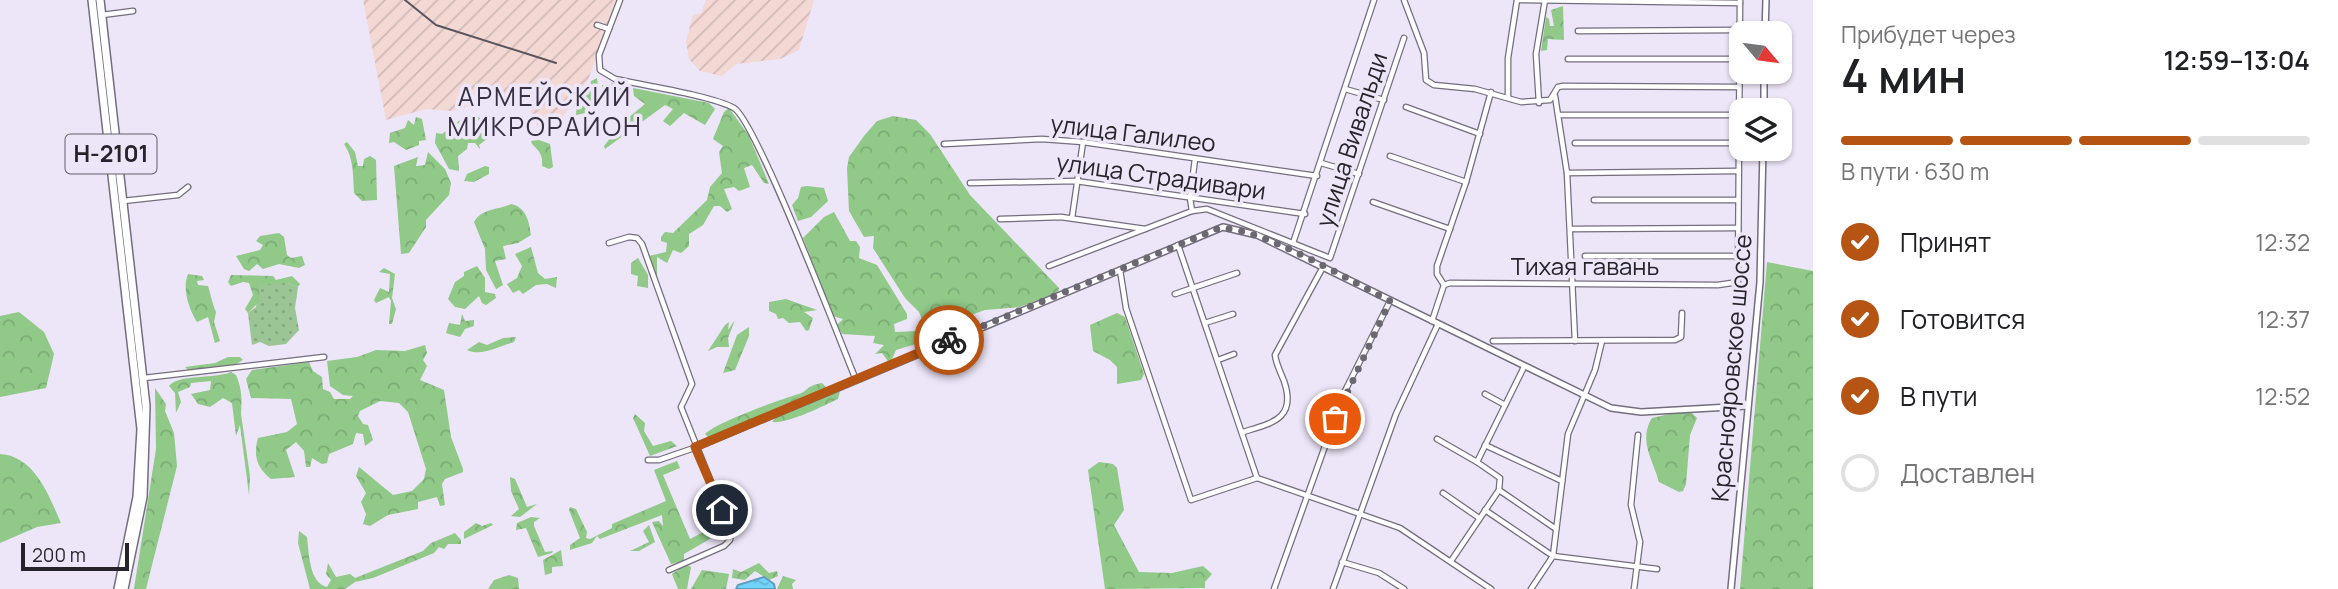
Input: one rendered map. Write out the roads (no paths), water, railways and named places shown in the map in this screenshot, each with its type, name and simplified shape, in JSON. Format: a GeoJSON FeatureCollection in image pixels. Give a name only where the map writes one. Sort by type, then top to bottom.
{"type":"FeatureCollection","features":[{"type":"Feature","properties":{"kind":"main road","name":"Н-2101"},"geometry":{"type":"LineString","coordinates":[[92,0],[141,418],[137,497],[118,589]]}},
{"type":"Feature","properties":{"kind":"main road","name":"Н-2101"},"geometry":{"type":"LineString","coordinates":[[100,0],[144,378]]}},
{"type":"Feature","properties":{"kind":"main road"},"geometry":{"type":"LineString","coordinates":[[124,589],[145,476],[144,378]]}},
{"type":"Feature","properties":{"kind":"street"},"geometry":{"type":"LineString","coordinates":[[620,0],[598,59],[599,67],[606,76],[718,102],[735,108],[743,117],[773,179],[856,380]]}},
{"type":"Feature","properties":{"kind":"street"},"geometry":{"type":"LineString","coordinates":[[1049,266],[1192,212],[1207,209],[1293,243],[1374,0]]}},
{"type":"Feature","properties":{"kind":"street"},"geometry":{"type":"LineString","coordinates":[[1404,0],[1424,53],[1426,80],[1434,85],[1491,92],[1539,103],[1555,96]]}},
{"type":"Feature","properties":{"kind":"street"},"geometry":{"type":"LineString","coordinates":[[1508,97],[1508,58],[1517,0],[1740,1],[1740,21]]}},
{"type":"Feature","properties":{"kind":"street"},"geometry":{"type":"LineString","coordinates":[[1765,21],[1766,0]]}},
{"type":"Feature","properties":{"kind":"street"},"geometry":{"type":"LineString","coordinates":[[1539,103],[1536,54],[1545,1]]}},
{"type":"Feature","properties":{"kind":"street"},"geometry":{"type":"LineString","coordinates":[[102,15],[133,11]]}},
{"type":"Feature","properties":{"kind":"street"},"geometry":{"type":"LineString","coordinates":[[597,25],[609,29]]}},
{"type":"Feature","properties":{"kind":"street"},"geometry":{"type":"LineString","coordinates":[[1578,31],[1729,30]]}},
{"type":"Feature","properties":{"kind":"street","name":"улица Вивальди"},"geometry":{"type":"LineString","coordinates":[[1293,243],[1327,258],[1334,252],[1404,38]]}},
{"type":"Feature","properties":{"kind":"street"},"geometry":{"type":"LineString","coordinates":[[1568,59],[1729,59]]}},
{"type":"Feature","properties":{"kind":"street"},"geometry":{"type":"LineString","coordinates":[[1576,341],[1567,173],[1556,90],[1563,86],[1739,87],[1739,98]]}},
{"type":"Feature","properties":{"kind":"street"},"geometry":{"type":"LineString","coordinates":[[1345,89],[1384,100]]}},
{"type":"Feature","properties":{"kind":"street"},"geometry":{"type":"LineString","coordinates":[[1333,589],[1396,414],[1435,323],[1444,285],[1437,274],[1437,266],[1466,182],[1491,92]]}},
{"type":"Feature","properties":{"kind":"street"},"geometry":{"type":"LineString","coordinates":[[1406,107],[1480,134]]}},
{"type":"Feature","properties":{"kind":"street"},"geometry":{"type":"LineString","coordinates":[[1560,115],[1729,115]]}},
{"type":"Feature","properties":{"kind":"street","name":"улица Галилео"},"geometry":{"type":"LineString","coordinates":[[944,144],[1042,139],[1083,142],[1317,176]]}},
{"type":"Feature","properties":{"kind":"street"},"geometry":{"type":"LineString","coordinates":[[1072,218],[1083,142]]}},
{"type":"Feature","properties":{"kind":"street"},"geometry":{"type":"LineString","coordinates":[[1574,143],[1729,143]]}},
{"type":"Feature","properties":{"kind":"street"},"geometry":{"type":"LineString","coordinates":[[1390,156],[1466,182]]}},
{"type":"Feature","properties":{"kind":"street"},"geometry":{"type":"LineString","coordinates":[[1192,212],[1190,198],[1195,159]]}},
{"type":"Feature","properties":{"kind":"street"},"geometry":{"type":"LineString","coordinates":[[1585,256],[1738,256],[1738,161]]}},
{"type":"Feature","properties":{"kind":"street","name":"Краснояровское шоссе"},"geometry":{"type":"LineString","coordinates":[[1731,589],[1746,406],[1760,282],[1763,161]]}},
{"type":"Feature","properties":{"kind":"street"},"geometry":{"type":"LineString","coordinates":[[1321,163],[1359,174]]}},
{"type":"Feature","properties":{"kind":"street"},"geometry":{"type":"LineString","coordinates":[[1567,173],[1737,171]]}},
{"type":"Feature","properties":{"kind":"street","name":"улица Страдивари"},"geometry":{"type":"LineString","coordinates":[[970,183],[1076,181],[1304,214]]}},
{"type":"Feature","properties":{"kind":"street"},"geometry":{"type":"LineString","coordinates":[[122,201],[178,195],[188,187]]}},
{"type":"Feature","properties":{"kind":"street"},"geometry":{"type":"LineString","coordinates":[[1594,200],[1738,200]]}},
{"type":"Feature","properties":{"kind":"street"},"geometry":{"type":"LineString","coordinates":[[1373,202],[1450,229]]}},
{"type":"Feature","properties":{"kind":"street"},"geometry":{"type":"LineString","coordinates":[[1223,228],[1224,214]]}},
{"type":"Feature","properties":{"kind":"street"},"geometry":{"type":"LineString","coordinates":[[1000,219],[1072,218],[1146,229]]}},
{"type":"Feature","properties":{"kind":"street"},"geometry":{"type":"LineString","coordinates":[[648,460],[659,460],[695,447],[1223,228],[1257,235],[1584,396],[1627,412],[1746,406]]}},
{"type":"Feature","properties":{"kind":"street"},"geometry":{"type":"LineString","coordinates":[[1571,229],[1737,228]]}},
{"type":"Feature","properties":{"kind":"street"},"geometry":{"type":"LineString","coordinates":[[609,243],[629,236],[637,238],[642,244],[692,384],[681,407],[731,532],[730,540],[724,546],[669,570]]}},
{"type":"Feature","properties":{"kind":"street"},"geometry":{"type":"LineString","coordinates":[[1178,245],[1257,478]]}},
{"type":"Feature","properties":{"kind":"street","name":"Тихая гавань"},"geometry":{"type":"LineString","coordinates":[[1444,285],[1736,284],[1738,256]]}},
{"type":"Feature","properties":{"kind":"street"},"geometry":{"type":"LineString","coordinates":[[1243,432],[1275,422],[1284,414],[1288,393],[1275,355],[1323,267]]}},
{"type":"Feature","properties":{"kind":"street"},"geometry":{"type":"LineString","coordinates":[[1120,270],[1126,308],[1191,499],[1257,478],[1400,528],[1492,589]]}},
{"type":"Feature","properties":{"kind":"street"},"geometry":{"type":"LineString","coordinates":[[1175,294],[1237,273]]}},
{"type":"Feature","properties":{"kind":"street"},"geometry":{"type":"LineString","coordinates":[[1274,589],[1344,393],[1390,301]]}},
{"type":"Feature","properties":{"kind":"street"},"geometry":{"type":"LineString","coordinates":[[1493,341],[1679,339],[1682,313]]}},
{"type":"Feature","properties":{"kind":"street"},"geometry":{"type":"LineString","coordinates":[[1205,323],[1233,314]]}},
{"type":"Feature","properties":{"kind":"street"},"geometry":{"type":"LineString","coordinates":[[1531,589],[1553,556],[1568,434],[1602,341]]}},
{"type":"Feature","properties":{"kind":"street"},"geometry":{"type":"LineString","coordinates":[[1218,360],[1234,354]]}},
{"type":"Feature","properties":{"kind":"street"},"geometry":{"type":"LineString","coordinates":[[144,378],[324,357]]}},
{"type":"Feature","properties":{"kind":"street"},"geometry":{"type":"LineString","coordinates":[[1477,462],[1524,367]]}},
{"type":"Feature","properties":{"kind":"street"},"geometry":{"type":"LineString","coordinates":[[1485,394],[1505,405]]}},
{"type":"Feature","properties":{"kind":"street"},"geometry":{"type":"LineString","coordinates":[[1634,589],[1639,534],[1631,505],[1639,435]]}},
{"type":"Feature","properties":{"kind":"street"},"geometry":{"type":"LineString","coordinates":[[1437,439],[1500,478],[1499,490],[1451,561]]}},
{"type":"Feature","properties":{"kind":"street"},"geometry":{"type":"LineString","coordinates":[[1485,445],[1562,481]]}},
{"type":"Feature","properties":{"kind":"street"},"geometry":{"type":"LineString","coordinates":[[1499,490],[1556,529]]}},
{"type":"Feature","properties":{"kind":"street"},"geometry":{"type":"LineString","coordinates":[[1443,493],[1479,518]]}},
{"type":"Feature","properties":{"kind":"street"},"geometry":{"type":"LineString","coordinates":[[1485,510],[1553,556],[1657,569]]}},
{"type":"Feature","properties":{"kind":"street"},"geometry":{"type":"LineString","coordinates":[[1342,562],[1379,573],[1404,589]]}},
{"type":"Feature","properties":{"kind":"water"},"geometry":{"type":"Polygon","coordinates":[[[764,577],[774,584],[775,589],[736,589],[738,585],[764,577]]]}},
{"type":"Feature","properties":{"kind":"railway"},"geometry":{"type":"LineString","coordinates":[[405,0],[436,25],[556,63]]}},
{"type":"Feature","properties":{"kind":"district","name":"АРМЕЙСКИЙ МИКРОРАЙОН"},"geometry":{"type":"Point","coordinates":[545,112]}}]}
